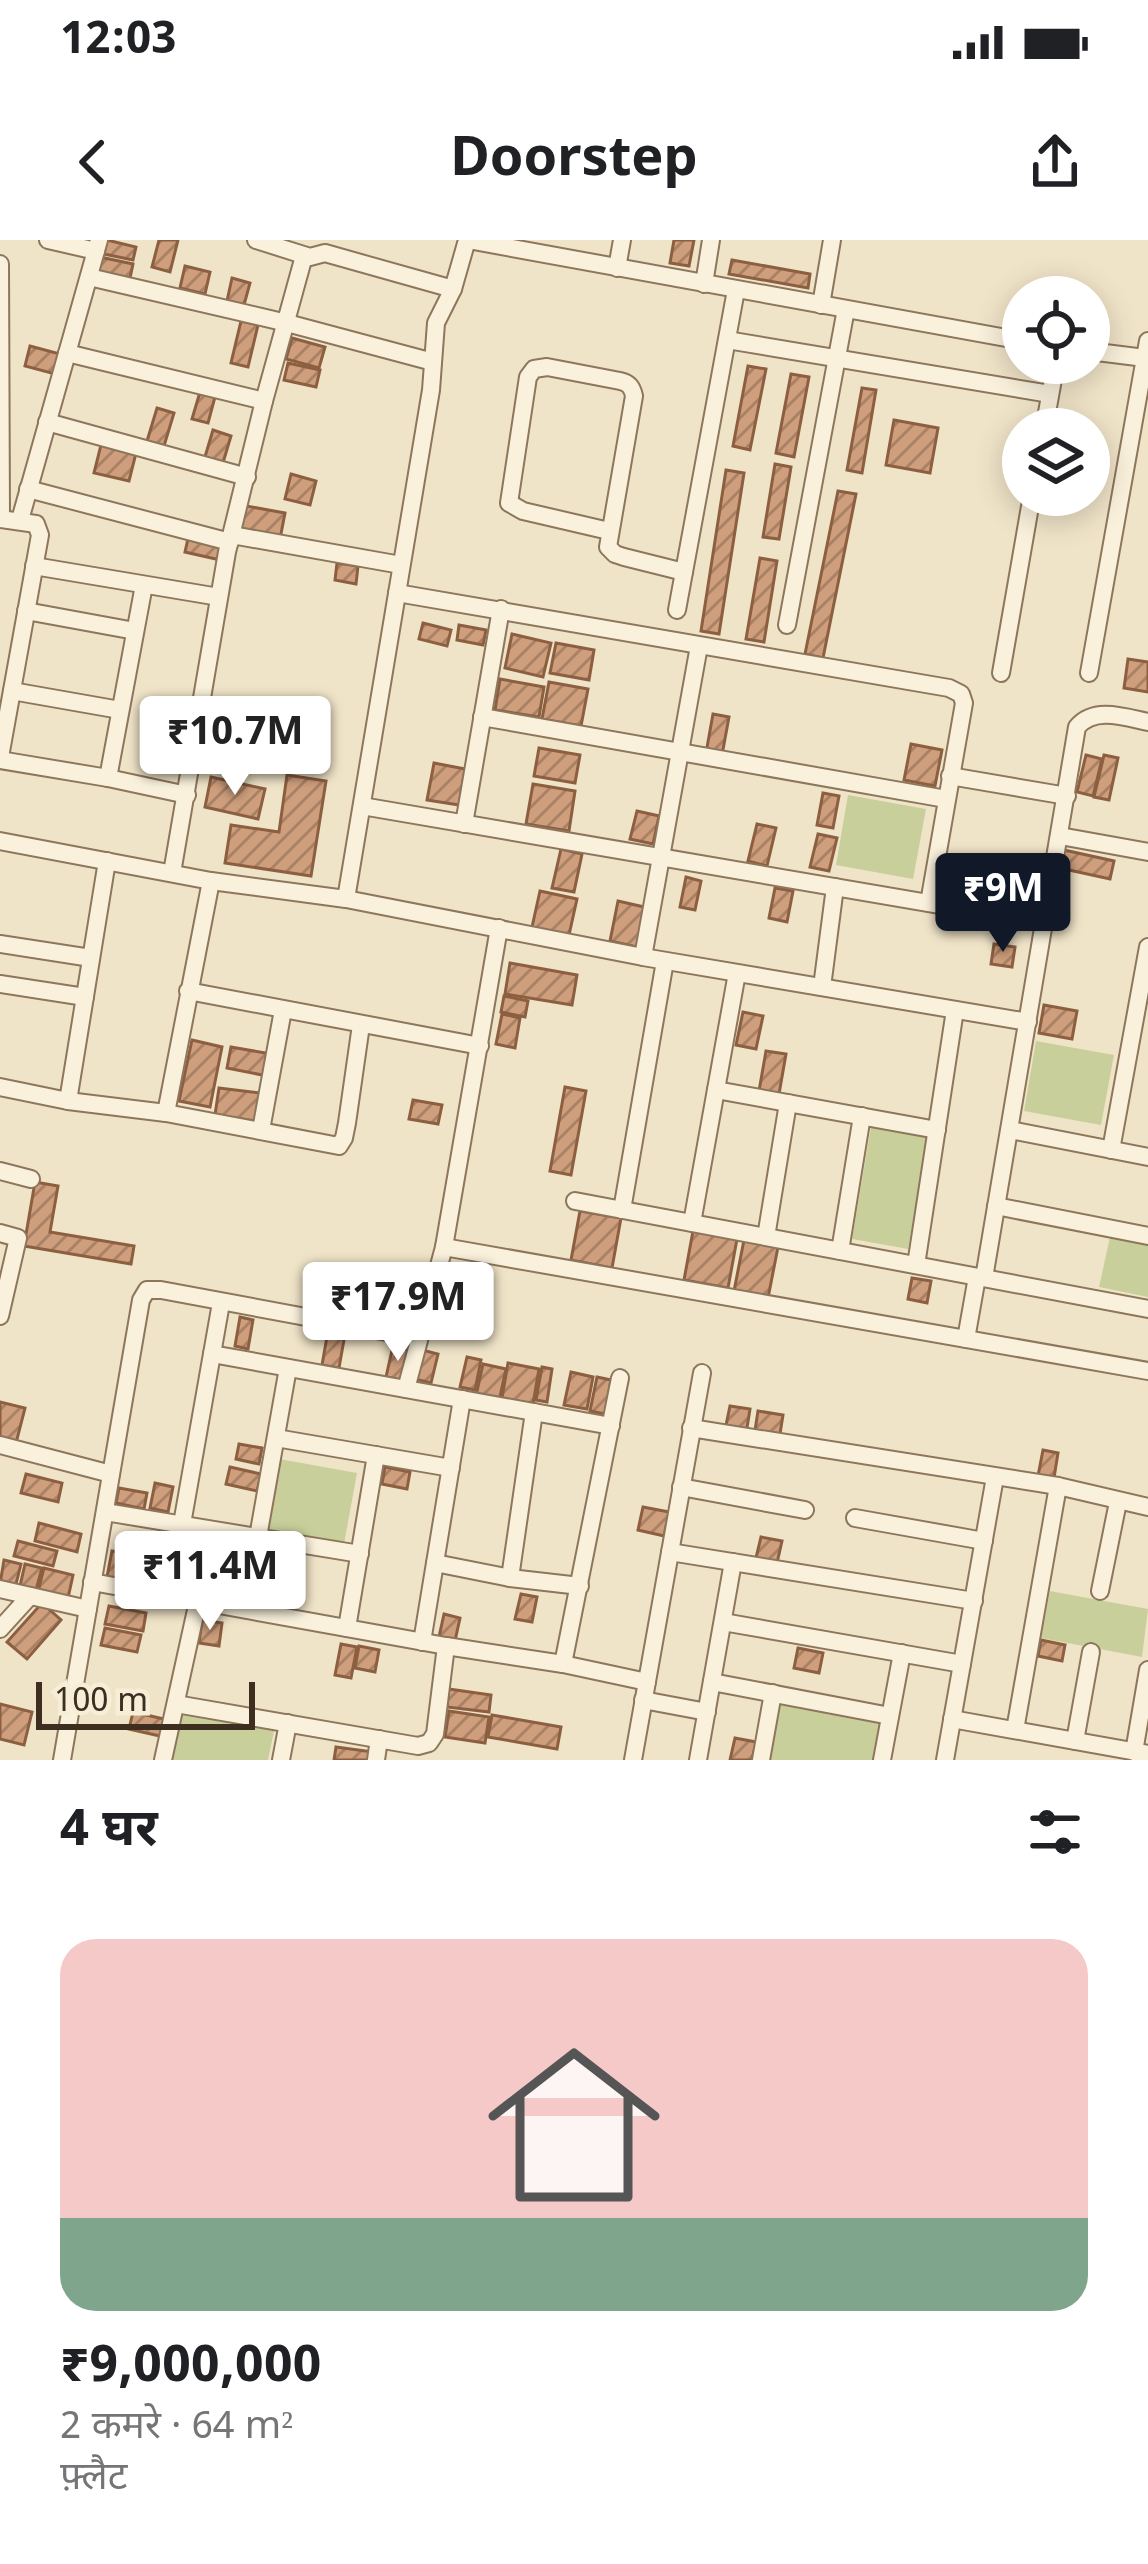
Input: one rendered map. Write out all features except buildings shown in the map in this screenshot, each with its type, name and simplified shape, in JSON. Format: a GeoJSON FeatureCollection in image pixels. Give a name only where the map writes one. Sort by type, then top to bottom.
{"type":"FeatureCollection","features":[{"type":"Feature","properties":{"kind":"street"},"geometry":{"type":"LineString","coordinates":[[7,519],[28,489],[98,246],[48,240]]}},
{"type":"Feature","properties":{"kind":"street"},"geometry":{"type":"LineString","coordinates":[[256,240],[304,256],[325,253],[453,289]]}},
{"type":"Feature","properties":{"kind":"street"},"geometry":{"type":"LineString","coordinates":[[346,899],[431,390],[436,323],[453,289],[468,240],[1002,337]]}},
{"type":"Feature","properties":{"kind":"street"},"geometry":{"type":"LineString","coordinates":[[616,268],[622,240]]}},
{"type":"Feature","properties":{"kind":"street"},"geometry":{"type":"LineString","coordinates":[[704,284],[711,240]]}},
{"type":"Feature","properties":{"kind":"street"},"geometry":{"type":"LineString","coordinates":[[821,305],[832,240]]}},
{"type":"Feature","properties":{"kind":"street"},"geometry":{"type":"LineString","coordinates":[[172,873],[231,538],[304,256]]}},
{"type":"Feature","properties":{"kind":"street"},"geometry":{"type":"LineString","coordinates":[[0,269],[7,519]]}},
{"type":"Feature","properties":{"kind":"street"},"geometry":{"type":"LineString","coordinates":[[89,277],[433,362]]}},
{"type":"Feature","properties":{"kind":"street"},"geometry":{"type":"LineString","coordinates":[[677,610],[736,290]]}},
{"type":"Feature","properties":{"kind":"street"},"geometry":{"type":"LineString","coordinates":[[787,625],[846,309]]}},
{"type":"Feature","properties":{"kind":"street"},"geometry":{"type":"LineString","coordinates":[[727,340],[1050,394]]}},
{"type":"Feature","properties":{"kind":"street"},"geometry":{"type":"LineString","coordinates":[[1089,673],[1147,350],[1110,351]]}},
{"type":"Feature","properties":{"kind":"street"},"geometry":{"type":"LineString","coordinates":[[67,353],[264,401]]}},
{"type":"Feature","properties":{"kind":"street"},"geometry":{"type":"LineString","coordinates":[[609,531],[523,511],[509,503],[528,377],[534,369],[547,367],[628,383],[634,396],[608,547],[615,554],[684,572]]}},
{"type":"Feature","properties":{"kind":"street"},"geometry":{"type":"LineString","coordinates":[[1048,408],[1052,384]]}},
{"type":"Feature","properties":{"kind":"street"},"geometry":{"type":"LineString","coordinates":[[47,422],[247,477]]}},
{"type":"Feature","properties":{"kind":"street"},"geometry":{"type":"LineString","coordinates":[[28,489],[231,538],[401,565]]}},
{"type":"Feature","properties":{"kind":"street"},"geometry":{"type":"LineString","coordinates":[[1001,673],[1029,516]]}},
{"type":"Feature","properties":{"kind":"street"},"geometry":{"type":"LineString","coordinates":[[7,519],[36,524],[39,529],[0,759],[187,795]]}},
{"type":"Feature","properties":{"kind":"street"},"geometry":{"type":"LineString","coordinates":[[34,566],[219,597]]}},
{"type":"Feature","properties":{"kind":"street"},"geometry":{"type":"LineString","coordinates":[[108,778],[144,585]]}},
{"type":"Feature","properties":{"kind":"street"},"geometry":{"type":"LineString","coordinates":[[397,592],[949,688],[961,694],[964,704],[929,903]]}},
{"type":"Feature","properties":{"kind":"street"},"geometry":{"type":"LineString","coordinates":[[464,824],[501,609]]}},
{"type":"Feature","properties":{"kind":"street"},"geometry":{"type":"LineString","coordinates":[[26,611],[135,631]]}},
{"type":"Feature","properties":{"kind":"street"},"geometry":{"type":"LineString","coordinates":[[644,957],[699,646]]}},
{"type":"Feature","properties":{"kind":"street"},"geometry":{"type":"LineString","coordinates":[[12,691],[120,710]]}},
{"type":"Feature","properties":{"kind":"street"},"geometry":{"type":"LineString","coordinates":[[967,1339],[1010,1130],[1077,728],[1084,719],[1112,715],[1148,722]]}},
{"type":"Feature","properties":{"kind":"street"},"geometry":{"type":"LineString","coordinates":[[482,717],[946,799]]}},
{"type":"Feature","properties":{"kind":"street"},"geometry":{"type":"LineString","coordinates":[[950,776],[1067,796]]}},
{"type":"Feature","properties":{"kind":"street"},"geometry":{"type":"LineString","coordinates":[[362,806],[1045,922]]}},
{"type":"Feature","properties":{"kind":"street"},"geometry":{"type":"LineString","coordinates":[[1060,836],[1148,852]]}},
{"type":"Feature","properties":{"kind":"street"},"geometry":{"type":"LineString","coordinates":[[0,841],[1028,1022]]}},
{"type":"Feature","properties":{"kind":"street"},"geometry":{"type":"LineString","coordinates":[[68,1101],[107,861]]}},
{"type":"Feature","properties":{"kind":"street"},"geometry":{"type":"LineString","coordinates":[[166,1112],[212,881]]}},
{"type":"Feature","properties":{"kind":"street"},"geometry":{"type":"LineString","coordinates":[[822,987],[835,886]]}},
{"type":"Feature","properties":{"kind":"street"},"geometry":{"type":"LineString","coordinates":[[406,1389],[444,1247],[499,928]]}},
{"type":"Feature","properties":{"kind":"street"},"geometry":{"type":"LineString","coordinates":[[0,944],[91,958]]}},
{"type":"Feature","properties":{"kind":"street"},"geometry":{"type":"LineString","coordinates":[[1111,1150],[1148,946]]}},
{"type":"Feature","properties":{"kind":"street"},"geometry":{"type":"LineString","coordinates":[[622,1210],[665,961]]}},
{"type":"Feature","properties":{"kind":"street"},"geometry":{"type":"LineString","coordinates":[[692,1223],[736,973]]}},
{"type":"Feature","properties":{"kind":"street"},"geometry":{"type":"LineString","coordinates":[[0,984],[85,997]]}},
{"type":"Feature","properties":{"kind":"street"},"geometry":{"type":"LineString","coordinates":[[188,991],[480,1046]]}},
{"type":"Feature","properties":{"kind":"street"},"geometry":{"type":"LineString","coordinates":[[261,1130],[284,1010]]}},
{"type":"Feature","properties":{"kind":"street"},"geometry":{"type":"LineString","coordinates":[[916,1265],[955,1010]]}},
{"type":"Feature","properties":{"kind":"street"},"geometry":{"type":"LineString","coordinates":[[0,1087],[68,1101],[166,1112],[339,1146],[347,1123],[361,1025]]}},
{"type":"Feature","properties":{"kind":"street"},"geometry":{"type":"LineString","coordinates":[[716,1090],[937,1130]]}},
{"type":"Feature","properties":{"kind":"street"},"geometry":{"type":"LineString","coordinates":[[766,1237],[788,1103]]}},
{"type":"Feature","properties":{"kind":"street"},"geometry":{"type":"LineString","coordinates":[[841,1251],[862,1116]]}},
{"type":"Feature","properties":{"kind":"street"},"geometry":{"type":"LineString","coordinates":[[1010,1130],[1148,1157]]}},
{"type":"Feature","properties":{"kind":"street"},"geometry":{"type":"LineString","coordinates":[[0,1171],[31,1179]]}},
{"type":"Feature","properties":{"kind":"street"},"geometry":{"type":"LineString","coordinates":[[574,1201],[1148,1310]]}},
{"type":"Feature","properties":{"kind":"street"},"geometry":{"type":"LineString","coordinates":[[996,1206],[1148,1236]]}},
{"type":"Feature","properties":{"kind":"street"},"geometry":{"type":"LineString","coordinates":[[0,1233],[18,1238],[0,1316]]}},
{"type":"Feature","properties":{"kind":"street"},"geometry":{"type":"LineString","coordinates":[[444,1247],[1148,1371]]}},
{"type":"Feature","properties":{"kind":"street"},"geometry":{"type":"LineString","coordinates":[[62,1760],[141,1300],[147,1290],[419,1338]]}},
{"type":"Feature","properties":{"kind":"street"},"geometry":{"type":"LineString","coordinates":[[182,1524],[221,1303]]}},
{"type":"Feature","properties":{"kind":"street"},"geometry":{"type":"LineString","coordinates":[[212,1354],[611,1426]]}},
{"type":"Feature","properties":{"kind":"street"},"geometry":{"type":"LineString","coordinates":[[258,1538],[288,1368]]}},
{"type":"Feature","properties":{"kind":"street"},"geometry":{"type":"LineString","coordinates":[[633,1760],[702,1373]]}},
{"type":"Feature","properties":{"kind":"street"},"geometry":{"type":"LineString","coordinates":[[563,1664],[620,1378]]}},
{"type":"Feature","properties":{"kind":"street"},"geometry":{"type":"LineString","coordinates":[[422,1642],[462,1399]]}},
{"type":"Feature","properties":{"kind":"street"},"geometry":{"type":"LineString","coordinates":[[510,1578],[534,1412]]}},
{"type":"Feature","properties":{"kind":"street"},"geometry":{"type":"LineString","coordinates":[[691,1428],[1058,1486],[1148,1507]]}},
{"type":"Feature","properties":{"kind":"street"},"geometry":{"type":"LineString","coordinates":[[275,1438],[451,1468]]}},
{"type":"Feature","properties":{"kind":"street"},"geometry":{"type":"LineString","coordinates":[[0,1445],[111,1474]]}},
{"type":"Feature","properties":{"kind":"street"},"geometry":{"type":"LineString","coordinates":[[347,1628],[376,1455]]}},
{"type":"Feature","properties":{"kind":"street"},"geometry":{"type":"LineString","coordinates":[[945,1760],[995,1477]]}},
{"type":"Feature","properties":{"kind":"street"},"geometry":{"type":"LineString","coordinates":[[1015,1730],[1058,1486]]}},
{"type":"Feature","properties":{"kind":"street"},"geometry":{"type":"LineString","coordinates":[[681,1487],[805,1510]]}},
{"type":"Feature","properties":{"kind":"street"},"geometry":{"type":"LineString","coordinates":[[1100,1591],[1118,1502]]}},
{"type":"Feature","properties":{"kind":"street"},"geometry":{"type":"LineString","coordinates":[[105,1512],[359,1554]]}},
{"type":"Feature","properties":{"kind":"street"},"geometry":{"type":"LineString","coordinates":[[855,1518],[984,1541]]}},
{"type":"Feature","properties":{"kind":"street"},"geometry":{"type":"LineString","coordinates":[[670,1552],[974,1601]]}},
{"type":"Feature","properties":{"kind":"street"},"geometry":{"type":"LineString","coordinates":[[698,1760],[733,1562]]}},
{"type":"Feature","properties":{"kind":"street"},"geometry":{"type":"LineString","coordinates":[[435,1563],[580,1586]]}},
{"type":"Feature","properties":{"kind":"street"},"geometry":{"type":"LineString","coordinates":[[92,1582],[563,1664],[706,1712]]}},
{"type":"Feature","properties":{"kind":"street"},"geometry":{"type":"LineString","coordinates":[[0,1589],[88,1609]]}},
{"type":"Feature","properties":{"kind":"street"},"geometry":{"type":"LineString","coordinates":[[0,1629],[30,1596]]}},
{"type":"Feature","properties":{"kind":"street"},"geometry":{"type":"LineString","coordinates":[[163,1760],[198,1601]]}},
{"type":"Feature","properties":{"kind":"street"},"geometry":{"type":"LineString","coordinates":[[722,1622],[962,1664]]}},
{"type":"Feature","properties":{"kind":"street"},"geometry":{"type":"LineString","coordinates":[[176,1704],[418,1746],[429,1743],[435,1734],[446,1646]]}},
{"type":"Feature","properties":{"kind":"street"},"geometry":{"type":"LineString","coordinates":[[1076,1741],[1090,1652]]}},
{"type":"Feature","properties":{"kind":"street"},"geometry":{"type":"LineString","coordinates":[[882,1760],[902,1653]]}},
{"type":"Feature","properties":{"kind":"street"},"geometry":{"type":"LineString","coordinates":[[952,1719],[1141,1753],[1148,1670]]}},
{"type":"Feature","properties":{"kind":"street"},"geometry":{"type":"LineString","coordinates":[[712,1682],[890,1716]]}},
{"type":"Feature","properties":{"kind":"street"},"geometry":{"type":"LineString","coordinates":[[761,1760],[772,1694]]}},
{"type":"Feature","properties":{"kind":"street"},"geometry":{"type":"LineString","coordinates":[[281,1760],[288,1724]]}},
{"type":"Feature","properties":{"kind":"street"},"geometry":{"type":"LineString","coordinates":[[376,1760],[379,1739]]}},
{"type":"Feature","properties":{"kind":"green space"},"geometry":{"type":"Polygon","coordinates":[[[848,795],[926,809],[913,879],[836,865],[848,795]]]}},
{"type":"Feature","properties":{"kind":"green space"},"geometry":{"type":"Polygon","coordinates":[[[1036,1041],[1114,1055],[1101,1125],[1024,1111],[1036,1041]]]}},
{"type":"Feature","properties":{"kind":"green space"},"geometry":{"type":"Polygon","coordinates":[[[871,1127],[928,1137],[908,1249],[852,1239],[871,1127]]]}},
{"type":"Feature","properties":{"kind":"green space"},"geometry":{"type":"Polygon","coordinates":[[[1110,1237],[1148,1245],[1148,1297],[1099,1287],[1110,1237]]]}},
{"type":"Feature","properties":{"kind":"green space"},"geometry":{"type":"Polygon","coordinates":[[[279,1459],[357,1473],[344,1544],[266,1530],[279,1459]]]}},
{"type":"Feature","properties":{"kind":"green space"},"geometry":{"type":"Polygon","coordinates":[[[1050,1591],[1148,1609],[1142,1657],[1041,1638],[1050,1591]]]}},
{"type":"Feature","properties":{"kind":"green space"},"geometry":{"type":"Polygon","coordinates":[[[778,1702],[882,1722],[875,1760],[767,1760],[778,1702]]]}},
{"type":"Feature","properties":{"kind":"green space"},"geometry":{"type":"Polygon","coordinates":[[[182,1711],[274,1731],[268,1760],[172,1760],[182,1711]]]}}]}
